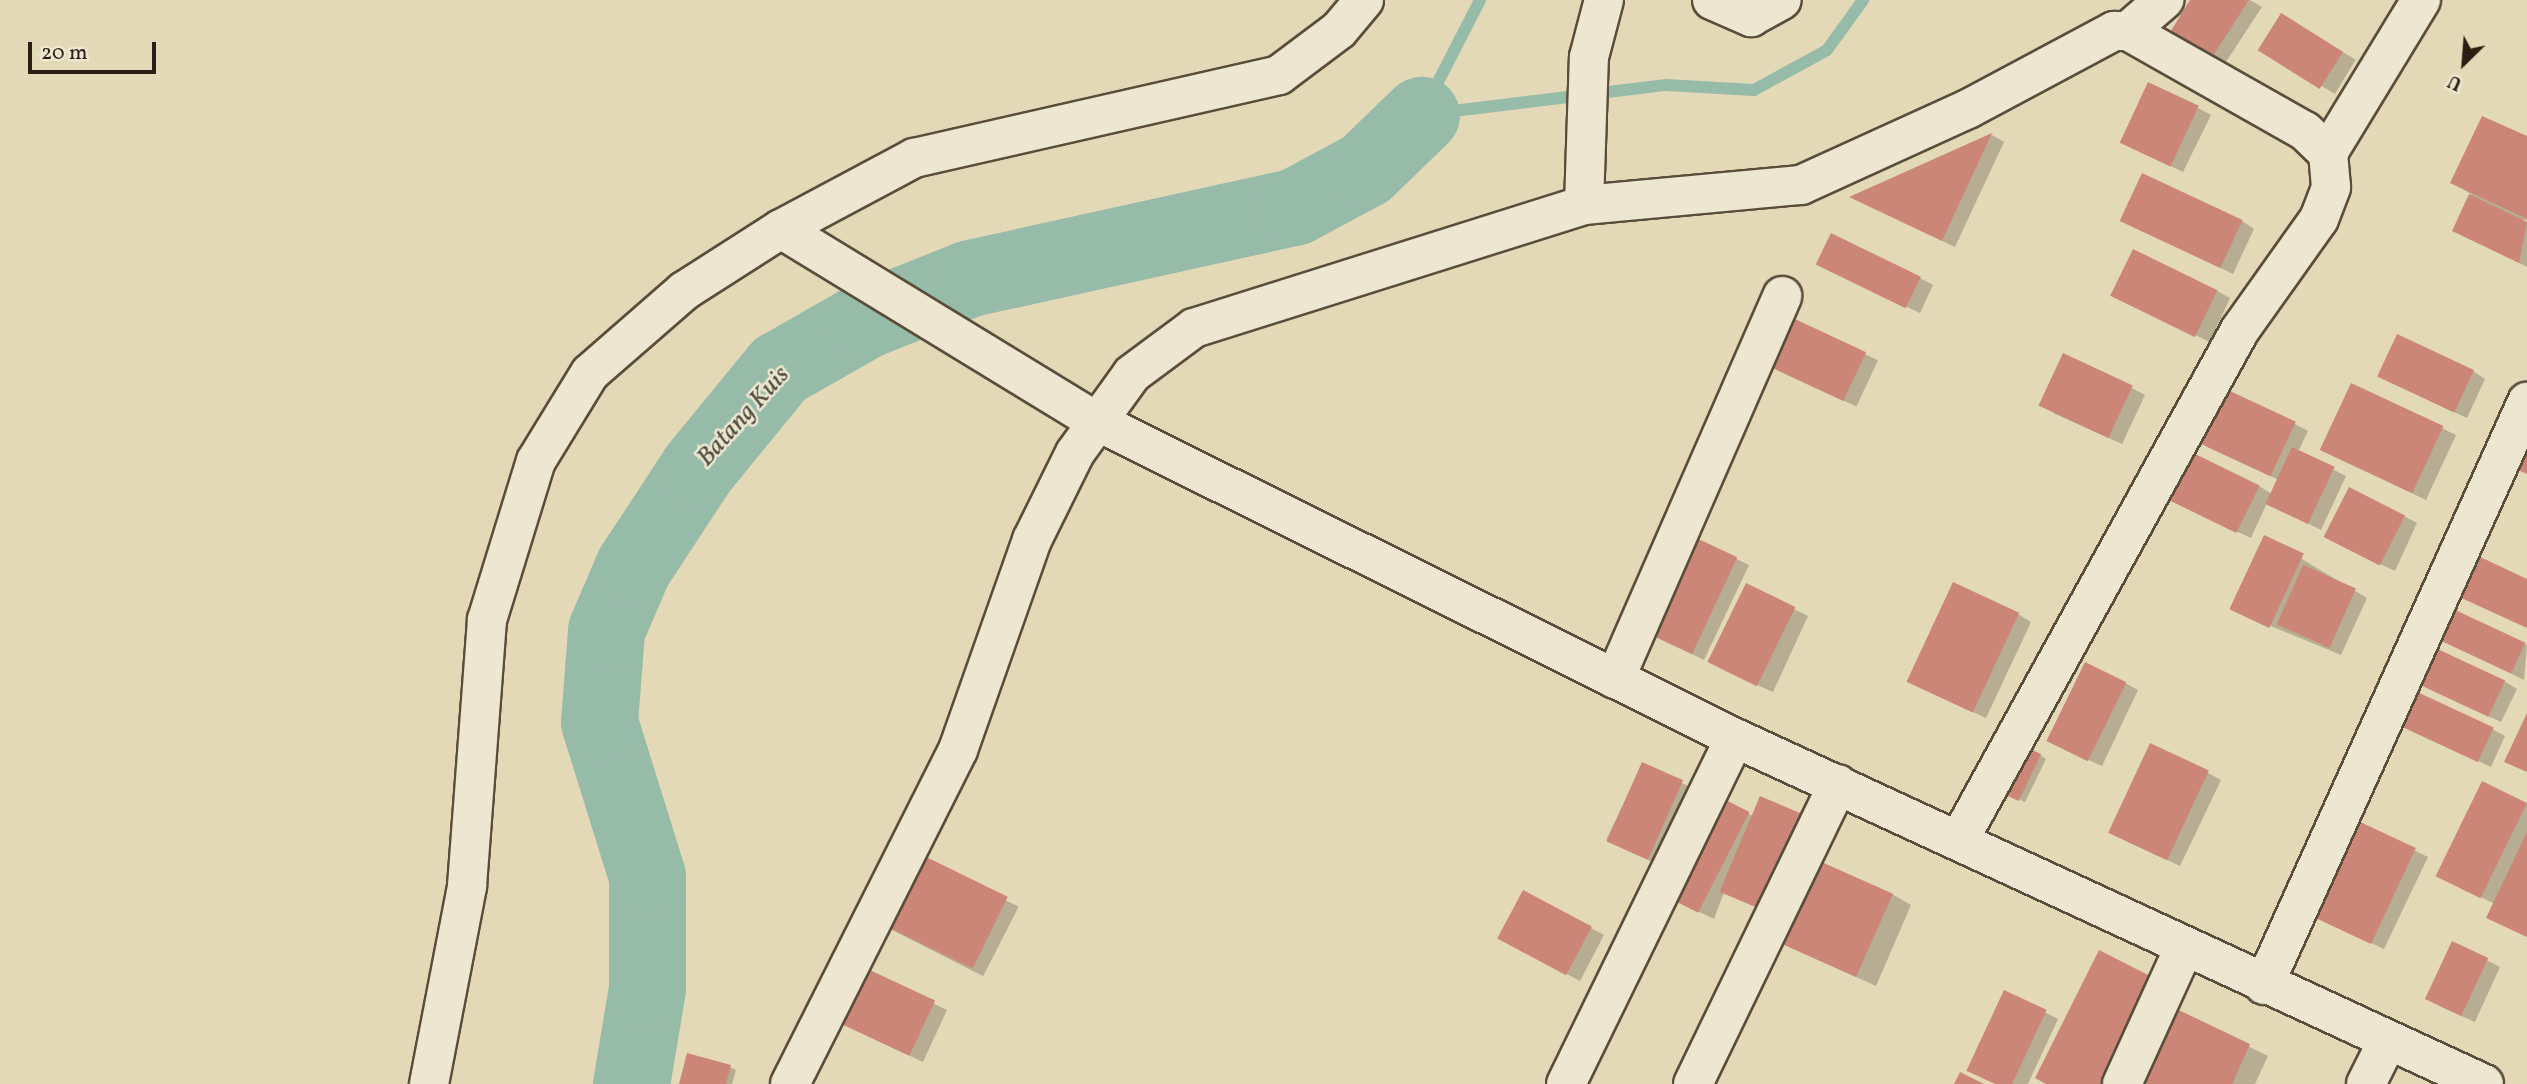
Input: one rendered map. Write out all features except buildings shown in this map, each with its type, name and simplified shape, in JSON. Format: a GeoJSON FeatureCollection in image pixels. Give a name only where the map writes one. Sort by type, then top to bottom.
{"type":"FeatureCollection","features":[{"type":"Feature","properties":{"kind":"street"},"geometry":{"type":"LineString","coordinates":[[429,1084],[467,886],[487,621],[536,461],[590,373],[684,291],[781,229],[914,158],[1279,75],[1339,30],[1364,0]]}},
{"type":"Feature","properties":{"kind":"street"},"geometry":{"type":"LineString","coordinates":[[1584,205],[1589,86],[1604,0]]}},
{"type":"Feature","properties":{"kind":"street"},"geometry":{"type":"LineString","coordinates":[[1712,0],[1751,17],[1782,0]]}},
{"type":"Feature","properties":{"kind":"street"},"geometry":{"type":"LineString","coordinates":[[790,1084],[958,750],[1032,540],[1094,420],[1145,361],[1194,328],[1584,205],[1801,185],[1968,109],[2088,40],[2129,31],[2164,0]]}},
{"type":"Feature","properties":{"kind":"street"},"geometry":{"type":"LineString","coordinates":[[1959,841],[2240,330],[2319,219],[2331,187],[2328,153],[2421,0]]}},
{"type":"Feature","properties":{"kind":"street"},"geometry":{"type":"LineString","coordinates":[[2129,31],[2305,131],[2328,153]]}},
{"type":"Feature","properties":{"kind":"street"},"geometry":{"type":"LineString","coordinates":[[781,229],[1094,420],[1735,738],[1838,783],[2386,1044],[2484,1084]]}},
{"type":"Feature","properties":{"kind":"street"},"geometry":{"type":"LineString","coordinates":[[1615,679],[1782,296]]}},
{"type":"Feature","properties":{"kind":"street"},"geometry":{"type":"LineString","coordinates":[[2264,985],[2527,402]]}},
{"type":"Feature","properties":{"kind":"street"},"geometry":{"type":"LineString","coordinates":[[1566,1084],[1735,738]]}},
{"type":"Feature","properties":{"kind":"street"},"geometry":{"type":"LineString","coordinates":[[1693,1084],[1838,783]]}},
{"type":"Feature","properties":{"kind":"street"},"geometry":{"type":"LineString","coordinates":[[2122,1084],[2184,948]]}},
{"type":"Feature","properties":{"kind":"street"},"geometry":{"type":"LineString","coordinates":[[2366,1084],[2386,1044]]}},
{"type":"Feature","properties":{"kind":"waterway"},"geometry":{"type":"LineString","coordinates":[[1421,115],[1480,0]]}},
{"type":"Feature","properties":{"kind":"waterway"},"geometry":{"type":"LineString","coordinates":[[1421,115],[1666,85],[1754,90],[1827,50],[1863,0]]}},
{"type":"Feature","properties":{"kind":"waterway","name":"Batang Kuis"},"geometry":{"type":"LineString","coordinates":[[631,1084],[647,988],[647,876],[599,722],[606,630],[633,567],[698,468],[779,369],[865,320],[970,278],[1294,207],[1365,169],[1421,115]]}}]}
